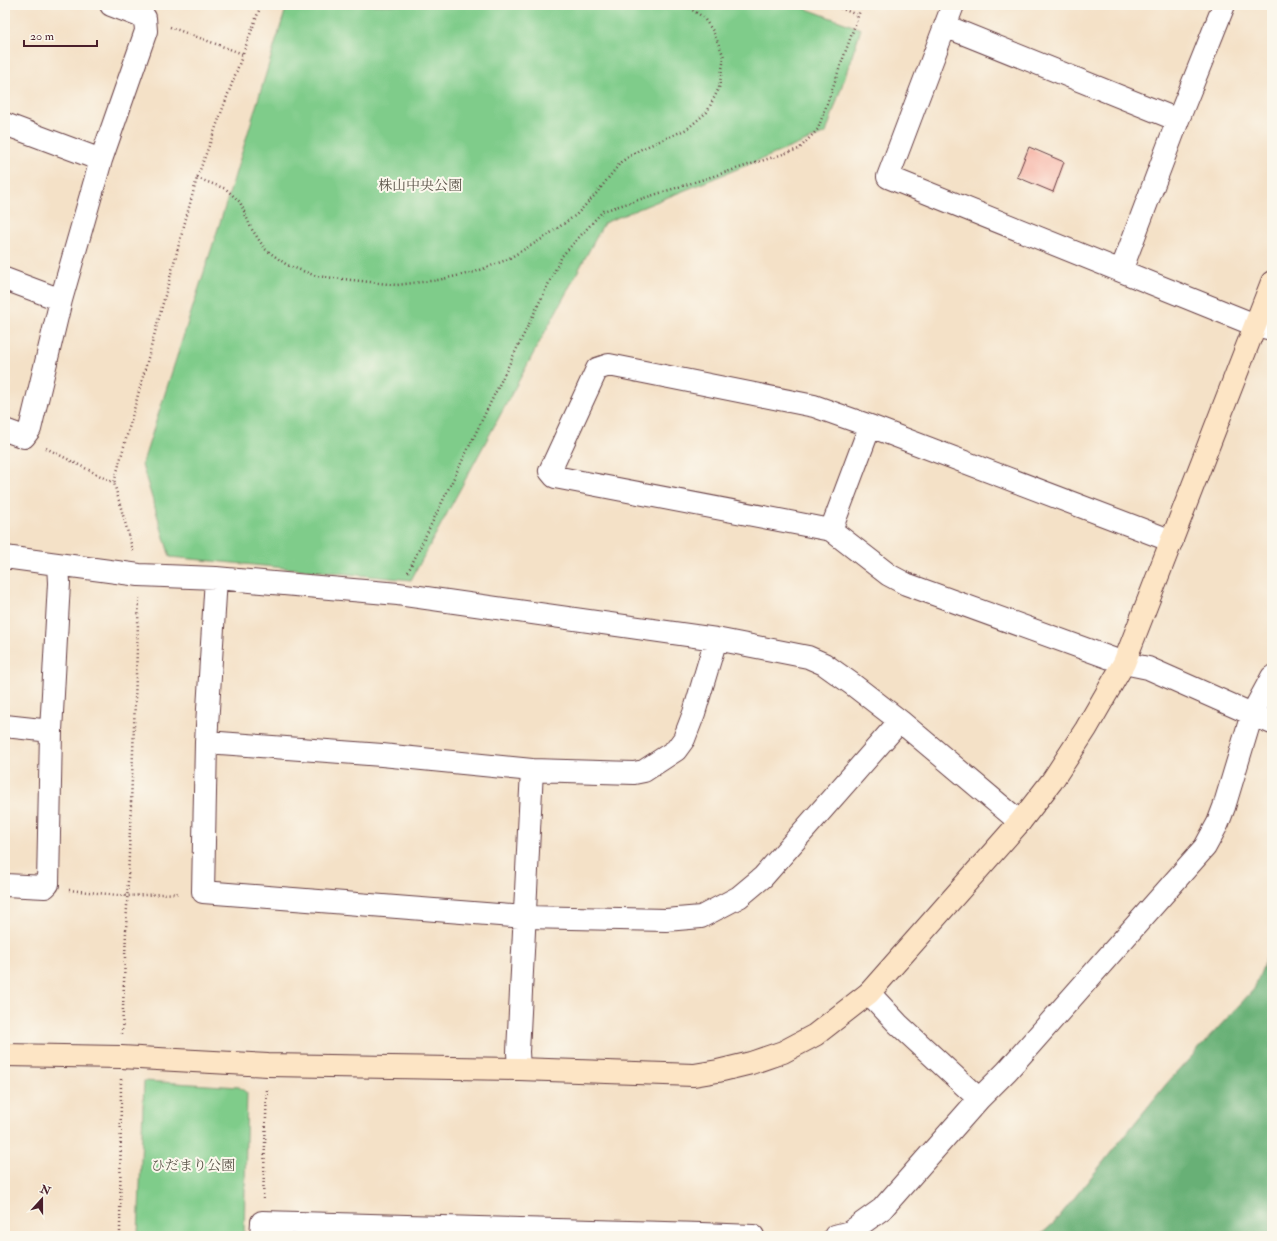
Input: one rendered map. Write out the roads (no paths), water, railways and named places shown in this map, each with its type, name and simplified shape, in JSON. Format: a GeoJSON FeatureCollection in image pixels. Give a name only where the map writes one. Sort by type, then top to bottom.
{"type":"FeatureCollection","features":[{"type":"Feature","properties":{"kind":"street"},"geometry":{"type":"LineString","coordinates":[[14,433],[30,429],[61,300],[101,160],[146,31],[145,18],[111,5]]}},
{"type":"Feature","properties":{"kind":"street"},"geometry":{"type":"LineString","coordinates":[[953,5],[888,177],[1264,327]]}},
{"type":"Feature","properties":{"kind":"street"},"geometry":{"type":"LineString","coordinates":[[1121,271],[1178,120],[1224,5]]}},
{"type":"Feature","properties":{"kind":"street"},"geometry":{"type":"LineString","coordinates":[[945,26],[1178,120]]}},
{"type":"Feature","properties":{"kind":"street"},"geometry":{"type":"LineString","coordinates":[[5,124],[101,160]]}},
{"type":"Feature","properties":{"kind":"street"},"geometry":{"type":"LineString","coordinates":[[5,279],[61,300]]}},
{"type":"Feature","properties":{"kind":"street"},"geometry":{"type":"LineString","coordinates":[[5,1055],[121,1057],[268,1065],[519,1069],[694,1075],[718,1072],[751,1063],[783,1052],[815,1035],[869,993],[1020,822],[1052,781],[1086,729],[1124,663],[1172,541],[1264,327],[1272,282]]}},
{"type":"Feature","properties":{"kind":"street"},"geometry":{"type":"LineString","coordinates":[[1172,541],[814,406],[609,365],[597,369],[550,471],[555,477],[831,530],[889,575],[906,584],[1124,663],[1148,668],[1272,723]]}},
{"type":"Feature","properties":{"kind":"street"},"geometry":{"type":"LineString","coordinates":[[831,530],[870,426]]}},
{"type":"Feature","properties":{"kind":"street"},"geometry":{"type":"LineString","coordinates":[[5,558],[140,575],[216,578],[398,594],[716,639],[808,657],[824,664],[900,721],[1000,803],[1020,822]]}},
{"type":"Feature","properties":{"kind":"street"},"geometry":{"type":"LineString","coordinates":[[5,884],[44,887],[48,884],[51,730],[59,583],[58,564]]}},
{"type":"Feature","properties":{"kind":"street"},"geometry":{"type":"LineString","coordinates":[[216,578],[206,742],[203,892],[525,917],[666,920],[701,917],[739,897],[763,877],[900,721]]}},
{"type":"Feature","properties":{"kind":"street"},"geometry":{"type":"LineString","coordinates":[[206,742],[382,755],[532,770],[634,773],[644,771],[676,750],[684,739],[694,713],[716,639]]}},
{"type":"Feature","properties":{"kind":"street"},"geometry":{"type":"LineString","coordinates":[[845,1235],[882,1210],[979,1099],[1007,1072],[1205,847],[1222,812],[1252,714],[1272,677]]}},
{"type":"Feature","properties":{"kind":"street"},"geometry":{"type":"LineString","coordinates":[[5,726],[51,730]]}},
{"type":"Feature","properties":{"kind":"street"},"geometry":{"type":"LineString","coordinates":[[519,1069],[518,1052],[532,770]]}},
{"type":"Feature","properties":{"kind":"street"},"geometry":{"type":"LineString","coordinates":[[869,993],[898,1024],[979,1099]]}},
{"type":"Feature","properties":{"kind":"street"},"geometry":{"type":"LineString","coordinates":[[262,1229],[753,1236]]}},
{"type":"Feature","properties":{"kind":"park label","name":"株山中央公園"},"geometry":{"type":"Point","coordinates":[420,185]}},
{"type":"Feature","properties":{"kind":"park label","name":"ひだまり公園"},"geometry":{"type":"Point","coordinates":[193,1165]}}]}
